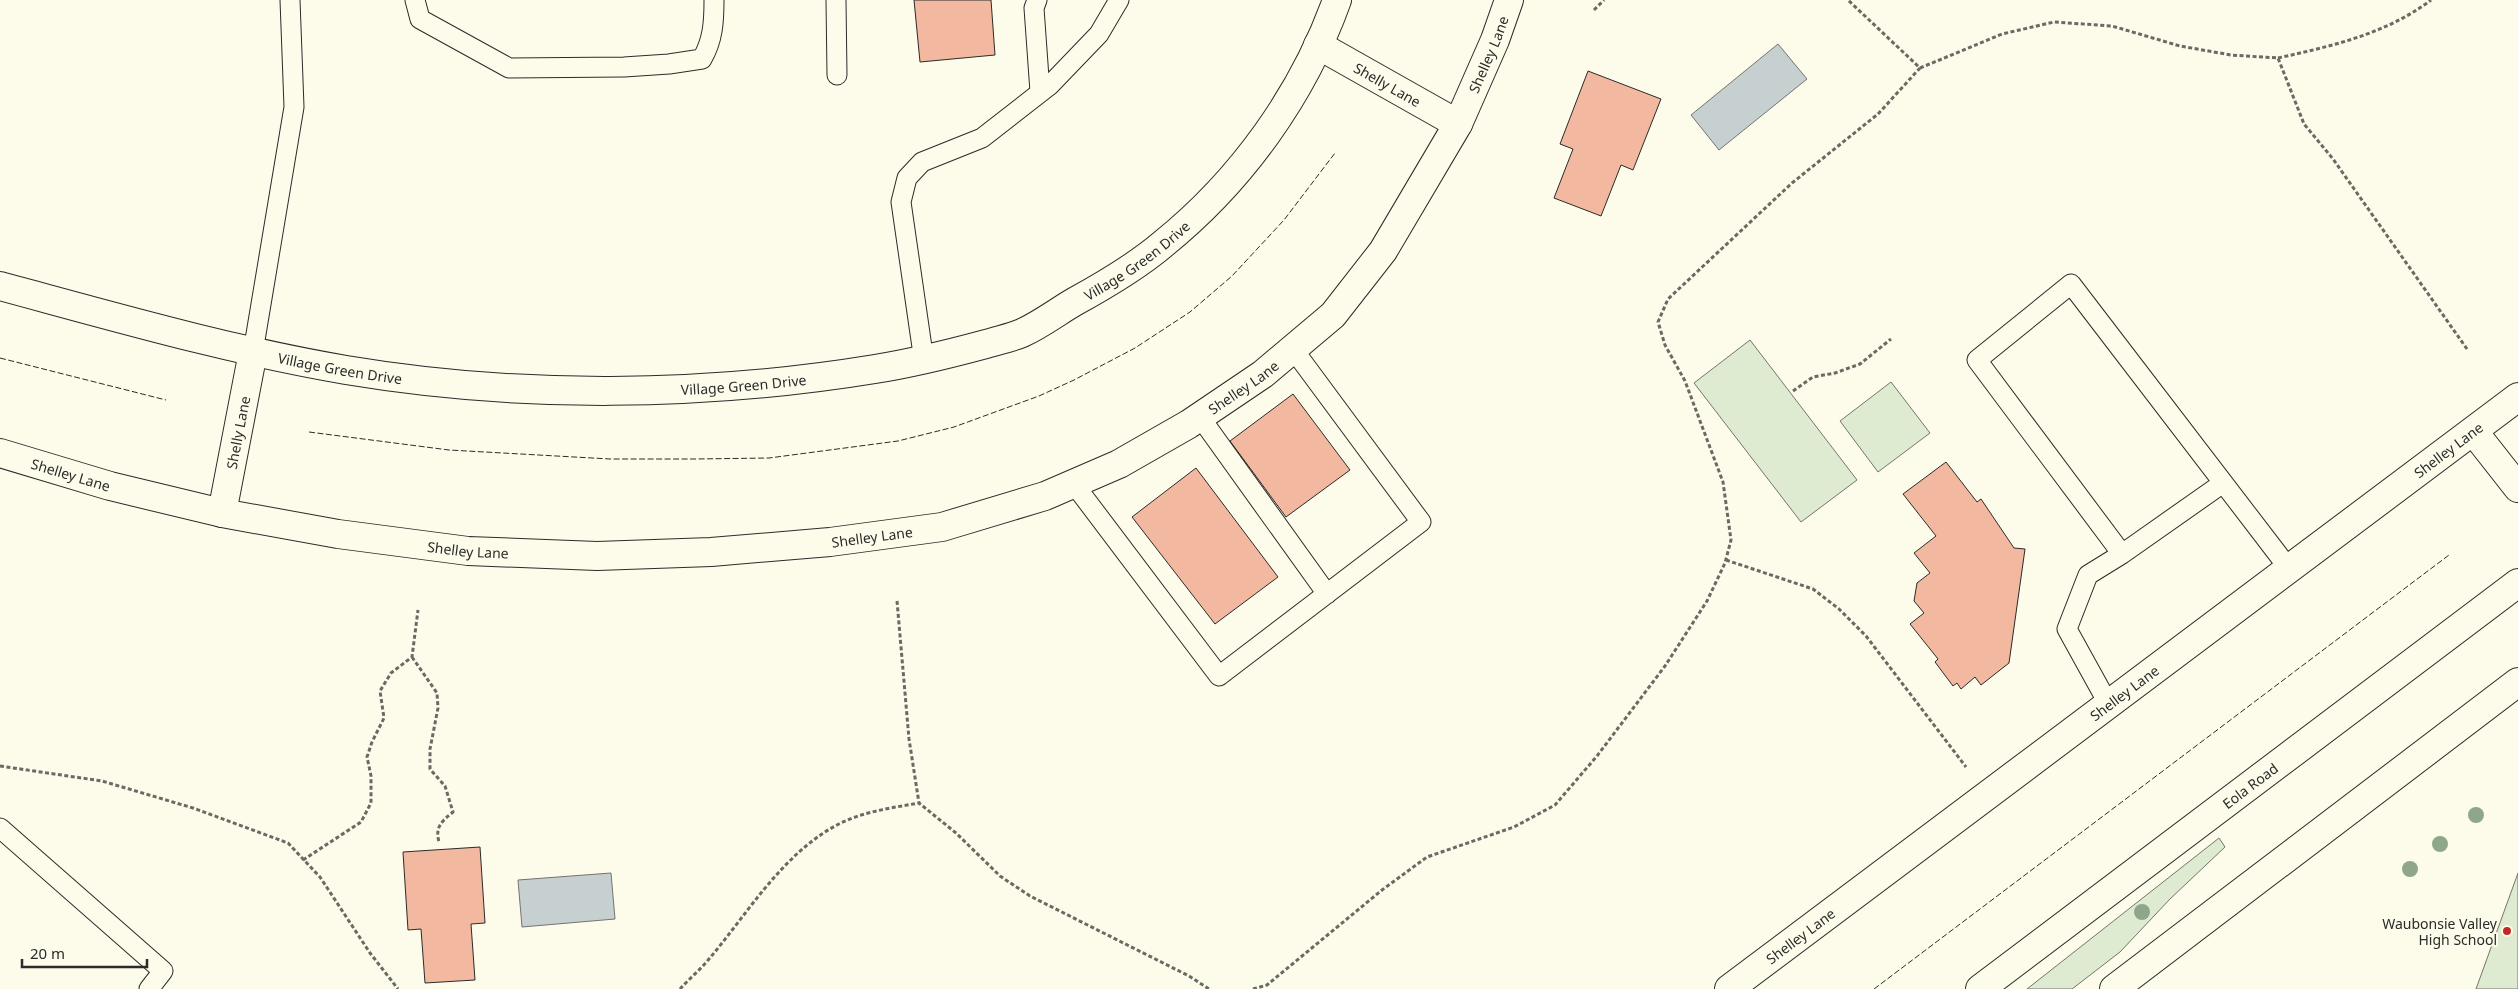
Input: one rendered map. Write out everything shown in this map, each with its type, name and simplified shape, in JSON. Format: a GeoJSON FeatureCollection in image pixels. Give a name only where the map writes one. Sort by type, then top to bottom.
{"type":"FeatureCollection","features":[{"type":"Feature","properties":{"kind":"street","name":"Village Green Drive"},"geometry":{"type":"LineString","coordinates":[[0,286],[167,332],[252,352],[349,370],[463,384],[607,391],[692,389],[817,378],[924,361],[1021,334],[1114,279],[1162,245],[1202,209],[1246,160],[1274,123],[1302,78],[1337,0]]}},
{"type":"Feature","properties":{"kind":"street","name":"Shelley Lane"},"geometry":{"type":"LineString","coordinates":[[0,453],[110,486],[222,513],[338,534],[468,551],[597,556],[711,552],[830,542],[942,527],[1046,496],[1119,464],[1200,417],[1263,374],[1333,315],[1384,251],[1458,124],[1495,40],[1509,0]]}},
{"type":"Feature","properties":{"kind":"street","name":"Shelly Lane"},"geometry":{"type":"LineString","coordinates":[[1318,44],[1458,124]]}},
{"type":"Feature","properties":{"kind":"street","name":"Shelly Lane"},"geometry":{"type":"LineString","coordinates":[[222,513],[252,352]]}},
{"type":"Feature","properties":{"kind":"street","name":"Shelley Lane"},"geometry":{"type":"LineString","coordinates":[[1729,989],[2474,432],[2518,397]]}},
{"type":"Feature","properties":{"kind":"street"},"geometry":{"type":"LineString","coordinates":[[2474,432],[2518,488]]}},
{"type":"Feature","properties":{"kind":"street","name":"Eola Road"},"geometry":{"type":"LineString","coordinates":[[1980,989],[2518,583]]}},
{"type":"Feature","properties":{"kind":"street"},"geometry":{"type":"LineString","coordinates":[[2114,989],[2518,682]]}},
{"type":"Feature","properties":{"kind":"lane"},"geometry":{"type":"LineString","coordinates":[[252,352],[294,107],[290,0]]}},
{"type":"Feature","properties":{"kind":"lane"},"geometry":{"type":"LineString","coordinates":[[415,0],[420,19],[509,68],[624,67],[669,64],[702,59],[709,47],[714,25],[714,0]]}},
{"type":"Feature","properties":{"kind":"lane"},"geometry":{"type":"LineString","coordinates":[[836,0],[837,75]]}},
{"type":"Feature","properties":{"kind":"lane"},"geometry":{"type":"LineString","coordinates":[[1037,0],[1034,8],[1040,92]]}},
{"type":"Feature","properties":{"kind":"lane"},"geometry":{"type":"LineString","coordinates":[[924,361],[900,202],[907,178],[922,162],[982,138],[1040,92],[1099,34],[1119,0]]}},
{"type":"Feature","properties":{"kind":"lane"},"geometry":{"type":"LineString","coordinates":[[2122,554],[1977,360],[2071,284],[2290,570]]}},
{"type":"Feature","properties":{"kind":"lane"},"geometry":{"type":"LineString","coordinates":[[1074,484],[1219,676],[1421,522],[1293,349]]}},
{"type":"Feature","properties":{"kind":"lane"},"geometry":{"type":"LineString","coordinates":[[1200,417],[1327,594]]}},
{"type":"Feature","properties":{"kind":"lane"},"geometry":{"type":"LineString","coordinates":[[2110,704],[2067,629],[2088,575],[2122,554],[2223,483]]}},
{"type":"Feature","properties":{"kind":"lane"},"geometry":{"type":"LineString","coordinates":[[0,828],[163,971],[149,989]]}},
{"type":"Feature","properties":{"kind":"path"},"geometry":{"type":"LineString","coordinates":[[1594,10],[1604,0]]}},
{"type":"Feature","properties":{"kind":"path"},"geometry":{"type":"LineString","coordinates":[[1848,0],[1920,68]]}},
{"type":"Feature","properties":{"kind":"path"},"geometry":{"type":"LineString","coordinates":[[1253,989],[1267,985],[1382,890],[1427,857],[1514,827],[1555,805],[1597,756],[1665,666],[1707,602],[1726,560],[1731,540],[1723,482],[1695,405],[1685,381],[1665,345],[1658,322],[1668,299],[1792,183],[1878,114],[1920,68],[2002,34],[2054,22],[2112,26],[2180,46],[2231,55],[2278,58],[2328,47],[2374,32],[2419,9],[2431,0]]}},
{"type":"Feature","properties":{"kind":"path"},"geometry":{"type":"LineString","coordinates":[[2278,58],[2304,124],[2333,159],[2467,349]]}},
{"type":"Feature","properties":{"kind":"path"},"geometry":{"type":"LineString","coordinates":[[1793,391],[1813,377],[1835,373],[1860,364],[1891,339]]}},
{"type":"Feature","properties":{"kind":"path"},"geometry":{"type":"LineString","coordinates":[[1726,560],[1813,589],[1839,609],[1866,636],[1988,795]]}},
{"type":"Feature","properties":{"kind":"path"},"geometry":{"type":"LineString","coordinates":[[897,600],[909,739],[919,803],[956,833],[1000,876],[1030,896],[1189,976],[1209,989]]}},
{"type":"Feature","properties":{"kind":"path"},"geometry":{"type":"LineString","coordinates":[[418,610],[412,657],[437,693],[438,708],[430,749],[430,769],[445,786],[453,812],[440,822],[436,831],[439,842]]}},
{"type":"Feature","properties":{"kind":"path"},"geometry":{"type":"LineString","coordinates":[[303,860],[361,822],[370,803],[371,776],[367,757],[384,718],[380,690],[391,673],[412,657]]}},
{"type":"Feature","properties":{"kind":"path"},"geometry":{"type":"LineString","coordinates":[[0,766],[102,781],[193,808],[288,844],[320,878],[370,953],[398,989]]}},
{"type":"Feature","properties":{"kind":"path"},"geometry":{"type":"LineString","coordinates":[[680,989],[708,960],[794,856],[835,826],[874,812],[919,803]]}},
{"type":"Feature","properties":{"kind":"green space"},"geometry":{"type":"Polygon","coordinates":[[[1750,340],[1857,480],[1801,522],[1694,383],[1750,340]]]}},
{"type":"Feature","properties":{"kind":"green space"},"geometry":{"type":"Polygon","coordinates":[[[1891,382],[1930,433],[1878,472],[1840,421],[1891,382]]]}},
{"type":"Feature","properties":{"kind":"green space"},"geometry":{"type":"Polygon","coordinates":[[[2219,838],[2225,847],[2170,899],[2120,952],[2072,989],[2027,989],[2219,838]]]}},
{"type":"Feature","properties":{"kind":"green space","name":"Waubonsie Valley High School"},"geometry":{"type":"Polygon","coordinates":[[[2518,873],[2518,989],[2476,989],[2518,873]]]}},
{"type":"Feature","properties":{"kind":"shaded area"},"geometry":{"type":"Polygon","coordinates":[[[1778,44],[1807,79],[1719,150],[1691,115],[1778,44]]]}},
{"type":"Feature","properties":{"kind":"shaded area"},"geometry":{"type":"Polygon","coordinates":[[[611,873],[615,919],[522,927],[518,880],[611,873]]]}},
{"type":"Feature","properties":{"kind":"building"},"geometry":{"type":"Polygon","coordinates":[[[914,0],[991,0],[995,55],[920,62],[914,0]]]}},
{"type":"Feature","properties":{"kind":"building"},"geometry":{"type":"Polygon","coordinates":[[[1588,71],[1661,99],[1633,170],[1621,165],[1601,216],[1554,198],[1573,149],[1560,144],[1588,71]]]}},
{"type":"Feature","properties":{"kind":"building"},"geometry":{"type":"Polygon","coordinates":[[[1293,394],[1350,470],[1286,517],[1230,441],[1293,394]]]}},
{"type":"Feature","properties":{"kind":"building"},"geometry":{"type":"Polygon","coordinates":[[[1946,462],[1977,502],[1981,499],[2014,548],[2025,549],[2009,663],[1981,685],[1975,677],[1961,689],[1957,683],[1953,686],[1935,662],[1938,659],[1910,624],[1924,613],[1914,601],[1917,583],[1930,573],[1914,553],[1936,536],[1903,494],[1946,462]]]}},
{"type":"Feature","properties":{"kind":"building"},"geometry":{"type":"Polygon","coordinates":[[[1196,468],[1278,577],[1215,624],[1132,517],[1196,468]]]}},
{"type":"Feature","properties":{"kind":"building"},"geometry":{"type":"Polygon","coordinates":[[[480,847],[485,923],[471,924],[475,980],[425,983],[421,929],[408,930],[403,852],[480,847]]]}},
{"type":"Feature","properties":{"kind":"fence"},"geometry":{"type":"LineString","coordinates":[[309,432],[449,450],[610,459],[695,459],[769,458],[898,441],[954,427],[1039,396],[1074,380],[1135,348],[1190,312],[1232,276],[1284,220],[1335,153]]}},
{"type":"Feature","properties":{"kind":"fence"},"geometry":{"type":"LineString","coordinates":[[0,358],[166,400]]}},
{"type":"Feature","properties":{"kind":"fence"},"geometry":{"type":"LineString","coordinates":[[1874,989],[2449,555]]}},
{"type":"Feature","properties":{"kind":"place","name":"Waubonsie Valley High School"},"geometry":{"type":"Point","coordinates":[2507,931]}}]}
